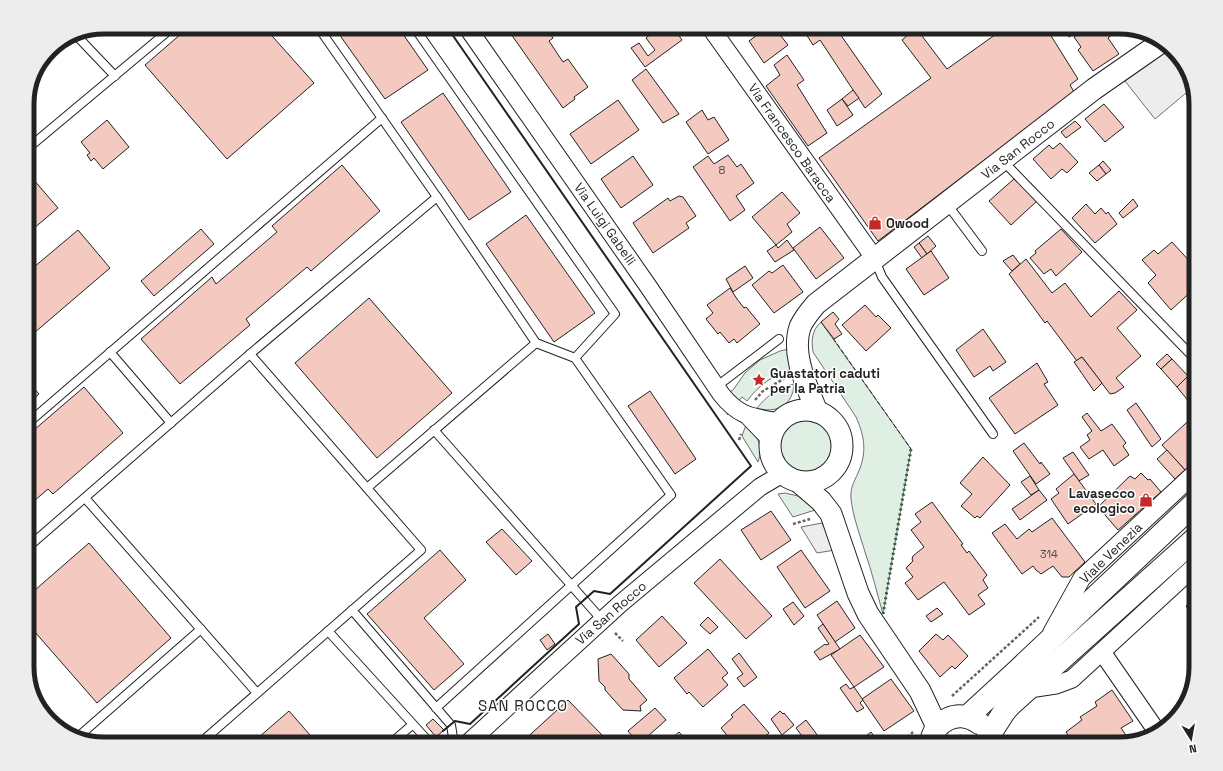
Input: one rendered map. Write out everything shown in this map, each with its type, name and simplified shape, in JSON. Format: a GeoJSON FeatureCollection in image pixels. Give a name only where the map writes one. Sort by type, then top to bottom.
{"type":"FeatureCollection","features":[{"type":"Feature","properties":{"kind":"main road","name":"Viale Venezia"},"geometry":{"type":"LineString","coordinates":[[947,721],[991,696],[1189,509]]}},
{"type":"Feature","properties":{"kind":"main road"},"geometry":{"type":"LineString","coordinates":[[991,737],[1004,712],[1189,544]]}},
{"type":"Feature","properties":{"kind":"main road"},"geometry":{"type":"LineString","coordinates":[[947,721],[977,721],[983,727],[988,737]]}},
{"type":"Feature","properties":{"kind":"street","name":"Via Luigi Gabelli"},"geometry":{"type":"LineString","coordinates":[[472,34],[728,403],[737,411],[749,410],[774,430]]}},
{"type":"Feature","properties":{"kind":"street","name":"Via Francesco Baracca"},"geometry":{"type":"LineString","coordinates":[[715,34],[874,259]]}},
{"type":"Feature","properties":{"kind":"street","name":"Via San Rocco"},"geometry":{"type":"LineString","coordinates":[[796,411],[796,375],[799,354],[798,336],[806,316],[816,304],[1094,89],[1156,45]]}},
{"type":"Feature","properties":{"kind":"street","name":"Via San Rocco"},"geometry":{"type":"LineString","coordinates":[[796,375],[817,412]]}},
{"type":"Feature","properties":{"kind":"street"},"geometry":{"type":"LineString","coordinates":[[786,475],[810,483],[828,476],[836,467],[841,457],[843,446],[841,435],[836,425],[828,417],[817,412],[807,410],[796,411],[786,415],[774,430],[769,449],[771,458],[786,475],[821,501],[822,516],[833,535],[868,614],[920,691],[947,721]]}},
{"type":"Feature","properties":{"kind":"street"},"geometry":{"type":"LineString","coordinates":[[822,516],[832,488],[836,467]]}},
{"type":"Feature","properties":{"kind":"street","name":"Via San Rocco"},"geometry":{"type":"LineString","coordinates":[[475,737],[602,620],[760,487],[786,475]]}},
{"type":"Feature","properties":{"kind":"street","name":"Viale Venezia"},"geometry":{"type":"LineString","coordinates":[[1043,647],[1082,578],[1189,479]]}},
{"type":"Feature","properties":{"kind":"street"},"geometry":{"type":"LineString","coordinates":[[1029,690],[1056,685],[1072,680],[1189,571]]}},
{"type":"Feature","properties":{"kind":"street"},"geometry":{"type":"LineString","coordinates":[[1102,652],[1154,728]]}},
{"type":"Feature","properties":{"kind":"lane"},"geometry":{"type":"LineString","coordinates":[[34,143],[165,34]]}},
{"type":"Feature","properties":{"kind":"lane"},"geometry":{"type":"LineString","coordinates":[[323,34],[437,197],[536,343],[575,358],[671,495],[436,708]]}},
{"type":"Feature","properties":{"kind":"lane"},"geometry":{"type":"LineString","coordinates":[[419,34],[615,314],[575,358]]}},
{"type":"Feature","properties":{"kind":"lane"},"geometry":{"type":"LineString","coordinates":[[79,39],[115,76]]}},
{"type":"Feature","properties":{"kind":"lane"},"geometry":{"type":"LineString","coordinates":[[34,418],[382,118]]}},
{"type":"Feature","properties":{"kind":"lane"},"geometry":{"type":"LineString","coordinates":[[1003,160],[1189,353]]}},
{"type":"Feature","properties":{"kind":"lane"},"geometry":{"type":"LineString","coordinates":[[34,542],[250,354],[437,197]]}},
{"type":"Feature","properties":{"kind":"lane"},"geometry":{"type":"LineString","coordinates":[[947,204],[982,251]]}},
{"type":"Feature","properties":{"kind":"lane"},"geometry":{"type":"LineString","coordinates":[[874,259],[882,277],[993,434]]}},
{"type":"Feature","properties":{"kind":"lane"},"geometry":{"type":"LineString","coordinates":[[716,387],[779,339]]}},
{"type":"Feature","properties":{"kind":"lane"},"geometry":{"type":"LineString","coordinates":[[367,488],[536,343]]}},
{"type":"Feature","properties":{"kind":"lane"},"geometry":{"type":"LineString","coordinates":[[110,352],[172,423]]}},
{"type":"Feature","properties":{"kind":"lane"},"geometry":{"type":"LineString","coordinates":[[206,737],[421,550],[250,354]]}},
{"type":"Feature","properties":{"kind":"lane"},"geometry":{"type":"LineString","coordinates":[[434,430],[602,620]]}},
{"type":"Feature","properties":{"kind":"lane"},"geometry":{"type":"LineString","coordinates":[[85,498],[257,693]]}},
{"type":"Feature","properties":{"kind":"lane"},"geometry":{"type":"LineString","coordinates":[[352,610],[451,725],[453,737]]}},
{"type":"Feature","properties":{"kind":"lane"},"geometry":{"type":"LineString","coordinates":[[82,734],[201,629]]}},
{"type":"Feature","properties":{"kind":"lane"},"geometry":{"type":"LineString","coordinates":[[328,631],[424,737]]}},
{"type":"Feature","properties":{"kind":"lane"},"geometry":{"type":"LineString","coordinates":[[398,737],[412,725]]}},
{"type":"Feature","properties":{"kind":"path"},"geometry":{"type":"LineString","coordinates":[[749,410],[763,391],[778,381],[796,375]]}},
{"type":"Feature","properties":{"kind":"path"},"geometry":{"type":"LineString","coordinates":[[793,524],[822,516]]}},
{"type":"Feature","properties":{"kind":"path"},"geometry":{"type":"LineString","coordinates":[[947,721],[1042,614]]}},
{"type":"Feature","properties":{"kind":"green space"},"geometry":{"type":"Polygon","coordinates":[[[821,322],[911,449],[883,614],[855,519],[851,499],[852,488],[863,459],[863,438],[856,417],[813,352],[812,343],[814,332],[821,322]]]}},
{"type":"Feature","properties":{"kind":"green space"},"geometry":{"type":"Polygon","coordinates":[[[789,349],[792,369],[785,371],[767,381],[756,390],[747,401],[742,397],[727,415],[730,410],[718,399],[733,390],[745,373],[760,360],[780,351],[789,349]]]}},
{"type":"Feature","properties":{"kind":"green space"},"geometry":{"type":"Polygon","coordinates":[[[794,384],[791,397],[783,406],[771,410],[757,408],[774,392],[783,387],[794,384]]]}},
{"type":"Feature","properties":{"kind":"green space"},"geometry":{"type":"Polygon","coordinates":[[[806,415],[824,421],[832,429],[838,447],[832,465],[824,473],[806,479],[788,473],[780,465],[774,447],[780,429],[788,421],[806,415]]]}},
{"type":"Feature","properties":{"kind":"green space"},"geometry":{"type":"Polygon","coordinates":[[[747,422],[760,445],[760,456],[758,462],[742,436],[747,422]]]}},
{"type":"Feature","properties":{"kind":"green space"},"geometry":{"type":"Polygon","coordinates":[[[785,493],[798,496],[815,510],[793,517],[778,494],[785,493]]]}},
{"type":"Feature","properties":{"kind":"green space"},"geometry":{"type":"Polygon","coordinates":[[[961,735],[965,737],[954,737],[961,735]]]}},
{"type":"Feature","properties":{"kind":"shaded area"},"geometry":{"type":"Polygon","coordinates":[[[1166,52],[1182,73],[1188,92],[1155,119],[1125,81],[1166,52]]]}},
{"type":"Feature","properties":{"kind":"shaded area"},"geometry":{"type":"Polygon","coordinates":[[[822,523],[835,550],[817,553],[801,527],[822,523]]]}},
{"type":"Feature","properties":{"kind":"building"},"geometry":{"type":"Polygon","coordinates":[[[181,34],[270,34],[314,83],[227,159],[145,65],[181,34]]]}},
{"type":"Feature","properties":{"kind":"building"},"geometry":{"type":"Polygon","coordinates":[[[339,34],[403,34],[428,70],[385,99],[339,34]]]}},
{"type":"Feature","properties":{"kind":"building"},"geometry":{"type":"Polygon","coordinates":[[[511,34],[550,34],[553,38],[549,41],[563,62],[568,59],[588,87],[574,97],[575,99],[563,108],[511,34]]]}},
{"type":"Feature","properties":{"kind":"building"},"geometry":{"type":"Polygon","coordinates":[[[651,34],[678,34],[682,40],[645,67],[631,48],[639,43],[648,56],[655,50],[646,38],[651,34]]]}},
{"type":"Feature","properties":{"kind":"building"},"geometry":{"type":"Polygon","coordinates":[[[758,34],[779,34],[788,45],[764,63],[749,41],[758,34]]]}},
{"type":"Feature","properties":{"kind":"building"},"geometry":{"type":"Polygon","coordinates":[[[806,34],[840,34],[882,94],[865,108],[820,40],[813,45],[806,34]]]}},
{"type":"Feature","properties":{"kind":"building"},"geometry":{"type":"Polygon","coordinates":[[[909,34],[921,34],[947,69],[996,34],[1050,34],[1078,79],[1070,85],[1074,92],[878,241],[819,158],[931,78],[902,40],[909,34]]]}},
{"type":"Feature","properties":{"kind":"building"},"geometry":{"type":"Polygon","coordinates":[[[1067,34],[1074,34],[1069,37],[1067,34]]]}},
{"type":"Feature","properties":{"kind":"building"},"geometry":{"type":"Polygon","coordinates":[[[1079,34],[1113,34],[1108,38],[1119,54],[1093,71],[1078,50],[1081,47],[1074,37],[1079,34]]]}},
{"type":"Feature","properties":{"kind":"building"},"geometry":{"type":"Polygon","coordinates":[[[787,55],[804,80],[797,85],[827,133],[808,146],[766,86],[780,75],[774,65],[787,55]]]}},
{"type":"Feature","properties":{"kind":"building"},"geometry":{"type":"Polygon","coordinates":[[[646,69],[679,114],[663,123],[632,80],[646,69]]]}},
{"type":"Feature","properties":{"kind":"building"},"geometry":{"type":"Polygon","coordinates":[[[853,90],[859,98],[848,106],[842,99],[853,90]]]}},
{"type":"Feature","properties":{"kind":"building"},"geometry":{"type":"Polygon","coordinates":[[[443,93],[511,192],[469,220],[401,122],[443,93]]]}},
{"type":"Feature","properties":{"kind":"building"},"geometry":{"type":"Polygon","coordinates":[[[842,99],[853,115],[837,126],[827,110],[842,99]]]}},
{"type":"Feature","properties":{"kind":"building"},"geometry":{"type":"Polygon","coordinates":[[[618,100],[639,130],[591,164],[570,134],[618,100]]]}},
{"type":"Feature","properties":{"kind":"building"},"geometry":{"type":"Polygon","coordinates":[[[1104,104],[1124,127],[1105,142],[1085,119],[1104,104]]]}},
{"type":"Feature","properties":{"kind":"building"},"geometry":{"type":"Polygon","coordinates":[[[702,110],[708,120],[714,117],[729,140],[708,154],[686,122],[702,110]]]}},
{"type":"Feature","properties":{"kind":"building"},"geometry":{"type":"Polygon","coordinates":[[[107,120],[129,147],[103,169],[94,158],[91,161],[87,155],[90,153],[81,142],[107,120]]]}},
{"type":"Feature","properties":{"kind":"building"},"geometry":{"type":"Polygon","coordinates":[[[1075,121],[1081,127],[1066,138],[1061,132],[1075,121]]]}},
{"type":"Feature","properties":{"kind":"building"},"geometry":{"type":"Polygon","coordinates":[[[1060,143],[1078,162],[1067,173],[1062,169],[1051,179],[1033,159],[1049,145],[1053,149],[1060,143]]]}},
{"type":"Feature","properties":{"kind":"building"},"geometry":{"type":"Polygon","coordinates":[[[728,155],[737,167],[741,164],[754,183],[736,196],[745,210],[730,221],[693,167],[708,156],[714,164],[728,155]]]}},
{"type":"Feature","properties":{"kind":"building"},"geometry":{"type":"Polygon","coordinates":[[[633,156],[653,185],[621,208],[601,179],[633,156]]]}},
{"type":"Feature","properties":{"kind":"building"},"geometry":{"type":"Polygon","coordinates":[[[1103,161],[1111,170],[1106,174],[1099,165],[1103,161]]]}},
{"type":"Feature","properties":{"kind":"building"},"geometry":{"type":"Polygon","coordinates":[[[342,165],[380,211],[311,271],[307,267],[246,319],[250,325],[180,384],[141,339],[212,277],[216,284],[277,232],[272,226],[342,165]]]}},
{"type":"Feature","properties":{"kind":"building"},"geometry":{"type":"Polygon","coordinates":[[[1099,165],[1106,174],[1097,181],[1089,173],[1099,165]]]}},
{"type":"Feature","properties":{"kind":"building"},"geometry":{"type":"Polygon","coordinates":[[[1015,178],[1037,201],[1011,225],[989,201],[1015,178]]]}},
{"type":"Feature","properties":{"kind":"building"},"geometry":{"type":"Polygon","coordinates":[[[34,180],[58,208],[34,228],[34,180]]]}},
{"type":"Feature","properties":{"kind":"building"},"geometry":{"type":"Polygon","coordinates":[[[782,192],[800,213],[787,224],[792,232],[776,245],[752,217],[782,192]]]}},
{"type":"Feature","properties":{"kind":"building"},"geometry":{"type":"Polygon","coordinates":[[[679,196],[683,197],[696,216],[686,223],[689,228],[653,253],[633,223],[668,198],[670,201],[679,196]]]}},
{"type":"Feature","properties":{"kind":"building"},"geometry":{"type":"Polygon","coordinates":[[[1133,199],[1138,206],[1123,218],[1119,213],[1133,199]]]}},
{"type":"Feature","properties":{"kind":"building"},"geometry":{"type":"Polygon","coordinates":[[[1086,204],[1095,214],[1101,208],[1106,214],[1108,212],[1117,224],[1095,243],[1072,218],[1086,204]]]}},
{"type":"Feature","properties":{"kind":"building"},"geometry":{"type":"Polygon","coordinates":[[[526,215],[595,313],[554,342],[486,244],[526,215]]]}},
{"type":"Feature","properties":{"kind":"building"},"geometry":{"type":"Polygon","coordinates":[[[820,227],[844,258],[816,279],[793,248],[820,227]]]}},
{"type":"Feature","properties":{"kind":"building"},"geometry":{"type":"Polygon","coordinates":[[[201,229],[214,244],[154,296],[141,281],[201,229]]]}},
{"type":"Feature","properties":{"kind":"building"},"geometry":{"type":"Polygon","coordinates":[[[1061,229],[1082,252],[1056,276],[1051,269],[1044,274],[1030,258],[1036,253],[1035,251],[1061,229]]]}},
{"type":"Feature","properties":{"kind":"building"},"geometry":{"type":"Polygon","coordinates":[[[78,230],[110,268],[34,333],[34,267],[78,230]]]}},
{"type":"Feature","properties":{"kind":"building"},"geometry":{"type":"Polygon","coordinates":[[[928,236],[936,246],[927,254],[919,243],[928,236]]]}},
{"type":"Feature","properties":{"kind":"building"},"geometry":{"type":"Polygon","coordinates":[[[787,240],[794,250],[775,262],[767,251],[776,245],[778,248],[787,240]]]}},
{"type":"Feature","properties":{"kind":"building"},"geometry":{"type":"Polygon","coordinates":[[[1172,242],[1189,261],[1189,293],[1171,310],[1148,283],[1156,275],[1142,260],[1154,250],[1158,254],[1172,242]]]}},
{"type":"Feature","properties":{"kind":"building"},"geometry":{"type":"Polygon","coordinates":[[[919,243],[927,254],[922,258],[914,247],[919,243]]]}},
{"type":"Feature","properties":{"kind":"building"},"geometry":{"type":"Polygon","coordinates":[[[931,251],[949,278],[924,295],[906,269],[931,251]]]}},
{"type":"Feature","properties":{"kind":"building"},"geometry":{"type":"Polygon","coordinates":[[[1013,255],[1020,264],[1012,271],[1003,261],[1013,255]]]}},
{"type":"Feature","properties":{"kind":"building"},"geometry":{"type":"Polygon","coordinates":[[[1026,259],[1052,293],[1065,283],[1091,317],[1119,291],[1137,310],[1117,328],[1141,356],[1116,378],[1124,387],[1115,393],[1110,394],[1082,357],[1077,361],[1047,321],[1045,323],[1009,274],[1026,259]]]}},
{"type":"Feature","properties":{"kind":"building"},"geometry":{"type":"Polygon","coordinates":[[[783,265],[803,292],[774,313],[752,285],[769,271],[772,273],[783,265]]]}},
{"type":"Feature","properties":{"kind":"building"},"geometry":{"type":"Polygon","coordinates":[[[745,266],[753,278],[733,292],[726,279],[745,266]]]}},
{"type":"Feature","properties":{"kind":"building"},"geometry":{"type":"Polygon","coordinates":[[[730,288],[744,308],[746,307],[760,324],[737,343],[734,339],[729,343],[720,332],[718,334],[706,319],[713,313],[707,305],[730,288]]]}},
{"type":"Feature","properties":{"kind":"building"},"geometry":{"type":"Polygon","coordinates":[[[369,298],[452,393],[377,458],[295,363],[369,298]]]}},
{"type":"Feature","properties":{"kind":"building"},"geometry":{"type":"Polygon","coordinates":[[[865,305],[876,317],[878,315],[891,328],[866,351],[842,325],[865,305]]]}},
{"type":"Feature","properties":{"kind":"building"},"geometry":{"type":"Polygon","coordinates":[[[833,312],[839,319],[835,324],[842,334],[834,339],[821,322],[833,312]]]}},
{"type":"Feature","properties":{"kind":"building"},"geometry":{"type":"Polygon","coordinates":[[[983,329],[1006,362],[993,371],[990,366],[974,377],[956,350],[983,329]]]}},
{"type":"Feature","properties":{"kind":"building"},"geometry":{"type":"Polygon","coordinates":[[[1167,354],[1172,359],[1161,369],[1156,364],[1167,354]]]}},
{"type":"Feature","properties":{"kind":"building"},"geometry":{"type":"Polygon","coordinates":[[[1082,357],[1102,383],[1094,391],[1074,362],[1082,357]]]}},
{"type":"Feature","properties":{"kind":"building"},"geometry":{"type":"Polygon","coordinates":[[[1172,359],[1188,376],[1177,387],[1161,369],[1172,359]]]}},
{"type":"Feature","properties":{"kind":"building"},"geometry":{"type":"Polygon","coordinates":[[[1037,363],[1048,382],[1044,384],[1058,405],[1015,434],[989,398],[1037,363]]]}},
{"type":"Feature","properties":{"kind":"building"},"geometry":{"type":"Polygon","coordinates":[[[1188,376],[1189,402],[1177,387],[1188,376]]]}},
{"type":"Feature","properties":{"kind":"building"},"geometry":{"type":"Polygon","coordinates":[[[84,387],[123,433],[53,494],[48,489],[34,501],[34,430],[84,387]]]}},
{"type":"Feature","properties":{"kind":"building"},"geometry":{"type":"Polygon","coordinates":[[[34,388],[39,394],[34,398],[34,388]]]}},
{"type":"Feature","properties":{"kind":"building"},"geometry":{"type":"Polygon","coordinates":[[[650,391],[696,459],[675,474],[628,406],[650,391]]]}},
{"type":"Feature","properties":{"kind":"building"},"geometry":{"type":"Polygon","coordinates":[[[1136,403],[1161,439],[1152,447],[1127,410],[1136,403]]]}},
{"type":"Feature","properties":{"kind":"building"},"geometry":{"type":"Polygon","coordinates":[[[1087,413],[1101,431],[1112,424],[1126,443],[1123,446],[1129,455],[1114,466],[1103,450],[1089,459],[1080,447],[1090,440],[1087,435],[1092,431],[1082,417],[1087,413]]]}},
{"type":"Feature","properties":{"kind":"building"},"geometry":{"type":"Polygon","coordinates":[[[1189,420],[1189,466],[1185,470],[1162,445],[1189,420]]]}},
{"type":"Feature","properties":{"kind":"building"},"geometry":{"type":"Polygon","coordinates":[[[1024,443],[1040,464],[1041,462],[1050,474],[1036,484],[1013,451],[1024,443]]]}},
{"type":"Feature","properties":{"kind":"building"},"geometry":{"type":"Polygon","coordinates":[[[1167,450],[1185,470],[1175,479],[1157,459],[1167,450]]]}},
{"type":"Feature","properties":{"kind":"building"},"geometry":{"type":"Polygon","coordinates":[[[1073,452],[1089,475],[1079,481],[1063,458],[1073,452]]]}},
{"type":"Feature","properties":{"kind":"building"},"geometry":{"type":"Polygon","coordinates":[[[983,457],[1010,485],[980,518],[977,516],[975,518],[961,506],[972,494],[960,483],[983,457]]]}},
{"type":"Feature","properties":{"kind":"building"},"geometry":{"type":"Polygon","coordinates":[[[1141,473],[1148,480],[1150,479],[1161,492],[1118,530],[1098,507],[1130,476],[1135,479],[1141,473]]]}},
{"type":"Feature","properties":{"kind":"building"},"geometry":{"type":"Polygon","coordinates":[[[1074,474],[1096,504],[1068,524],[1051,499],[1059,493],[1056,489],[1074,474]]]}},
{"type":"Feature","properties":{"kind":"building"},"geometry":{"type":"Polygon","coordinates":[[[1030,476],[1039,490],[1031,495],[1021,482],[1030,476]]]}},
{"type":"Feature","properties":{"kind":"building"},"geometry":{"type":"Polygon","coordinates":[[[1039,490],[1047,500],[1020,520],[1012,509],[1039,490]]]}},
{"type":"Feature","properties":{"kind":"building"},"geometry":{"type":"Polygon","coordinates":[[[932,502],[963,544],[961,545],[967,553],[969,551],[987,575],[983,580],[988,588],[978,595],[985,604],[969,615],[944,582],[918,600],[905,583],[913,577],[906,568],[913,561],[913,556],[924,547],[911,530],[921,522],[915,514],[932,502]]]}},
{"type":"Feature","properties":{"kind":"building"},"geometry":{"type":"Polygon","coordinates":[[[771,511],[791,540],[761,560],[741,530],[771,511]]]}},
{"type":"Feature","properties":{"kind":"building"},"geometry":{"type":"Polygon","coordinates":[[[1052,518],[1085,562],[1069,577],[1062,577],[1053,566],[1041,574],[1033,566],[1022,574],[992,533],[1005,524],[1017,539],[1029,529],[1032,532],[1052,518]]]}},
{"type":"Feature","properties":{"kind":"building"},"geometry":{"type":"Polygon","coordinates":[[[502,529],[532,561],[516,575],[486,542],[502,529]]]}},
{"type":"Feature","properties":{"kind":"building"},"geometry":{"type":"Polygon","coordinates":[[[89,543],[171,638],[97,703],[34,631],[34,591],[89,543]]]}},
{"type":"Feature","properties":{"kind":"building"},"geometry":{"type":"Polygon","coordinates":[[[440,550],[466,580],[424,618],[464,664],[434,690],[367,614],[440,550]]]}},
{"type":"Feature","properties":{"kind":"building"},"geometry":{"type":"Polygon","coordinates":[[[801,550],[830,591],[805,608],[777,567],[801,550]]]}},
{"type":"Feature","properties":{"kind":"building"},"geometry":{"type":"Polygon","coordinates":[[[720,559],[772,616],[746,639],[694,583],[720,559]]]}},
{"type":"Feature","properties":{"kind":"building"},"geometry":{"type":"Polygon","coordinates":[[[837,601],[855,628],[835,642],[817,615],[837,601]]]}},
{"type":"Feature","properties":{"kind":"building"},"geometry":{"type":"Polygon","coordinates":[[[793,602],[804,616],[794,625],[783,609],[793,602]]]}},
{"type":"Feature","properties":{"kind":"building"},"geometry":{"type":"Polygon","coordinates":[[[937,608],[943,614],[931,622],[926,616],[937,608]]]}},
{"type":"Feature","properties":{"kind":"building"},"geometry":{"type":"Polygon","coordinates":[[[662,616],[687,643],[659,667],[636,640],[662,616]]]}},
{"type":"Feature","properties":{"kind":"building"},"geometry":{"type":"Polygon","coordinates":[[[708,617],[718,627],[710,634],[700,625],[708,617]]]}},
{"type":"Feature","properties":{"kind":"building"},"geometry":{"type":"Polygon","coordinates":[[[823,624],[840,649],[820,660],[814,652],[825,644],[829,644],[818,628],[823,624]]]}},
{"type":"Feature","properties":{"kind":"building"},"geometry":{"type":"Polygon","coordinates":[[[548,634],[555,644],[547,650],[540,640],[548,634]]]}},
{"type":"Feature","properties":{"kind":"building"},"geometry":{"type":"Polygon","coordinates":[[[936,634],[943,640],[948,635],[968,656],[955,669],[952,666],[940,677],[919,651],[936,634]]]}},
{"type":"Feature","properties":{"kind":"building"},"geometry":{"type":"Polygon","coordinates":[[[860,635],[884,667],[854,687],[831,655],[860,635]]]}},
{"type":"Feature","properties":{"kind":"building"},"geometry":{"type":"Polygon","coordinates":[[[708,649],[728,673],[722,678],[728,685],[703,707],[689,692],[687,694],[674,678],[708,649]]]}},
{"type":"Feature","properties":{"kind":"building"},"geometry":{"type":"Polygon","coordinates":[[[739,653],[757,677],[744,687],[737,678],[743,674],[732,659],[739,653]]]}},
{"type":"Feature","properties":{"kind":"building"},"geometry":{"type":"Polygon","coordinates":[[[611,654],[629,674],[629,679],[647,700],[640,706],[641,711],[623,710],[599,681],[598,659],[611,654]]]}},
{"type":"Feature","properties":{"kind":"building"},"geometry":{"type":"Polygon","coordinates":[[[891,679],[914,711],[884,731],[862,699],[891,679]]]}},
{"type":"Feature","properties":{"kind":"building"},"geometry":{"type":"Polygon","coordinates":[[[846,684],[850,689],[854,687],[863,700],[860,703],[864,708],[857,712],[840,688],[846,684]]]}},
{"type":"Feature","properties":{"kind":"building"},"geometry":{"type":"Polygon","coordinates":[[[1112,690],[1133,721],[1121,728],[1127,736],[1069,737],[1066,732],[1082,720],[1080,717],[1097,706],[1095,702],[1112,690]]]}},
{"type":"Feature","properties":{"kind":"building"},"geometry":{"type":"Polygon","coordinates":[[[568,700],[602,735],[600,737],[528,737],[568,700]]]}},
{"type":"Feature","properties":{"kind":"building"},"geometry":{"type":"Polygon","coordinates":[[[744,704],[769,733],[764,737],[728,737],[721,728],[733,717],[731,715],[744,704]]]}},
{"type":"Feature","properties":{"kind":"building"},"geometry":{"type":"Polygon","coordinates":[[[655,708],[666,720],[647,737],[633,737],[628,731],[655,708]]]}},
{"type":"Feature","properties":{"kind":"building"},"geometry":{"type":"Polygon","coordinates":[[[289,711],[312,737],[259,737],[289,711]]]}},
{"type":"Feature","properties":{"kind":"building"},"geometry":{"type":"Polygon","coordinates":[[[780,711],[783,714],[784,713],[794,725],[782,735],[771,719],[780,711]]]}},
{"type":"Feature","properties":{"kind":"building"},"geometry":{"type":"Polygon","coordinates":[[[433,719],[444,730],[436,737],[426,725],[433,719]]]}},
{"type":"Feature","properties":{"kind":"building"},"geometry":{"type":"Polygon","coordinates":[[[806,720],[819,737],[803,737],[796,728],[806,720]]]}},
{"type":"Feature","properties":{"kind":"building"},"geometry":{"type":"Polygon","coordinates":[[[679,732],[684,737],[673,737],[679,732]]]}},
{"type":"Feature","properties":{"kind":"building"},"geometry":{"type":"Polygon","coordinates":[[[871,732],[875,737],[865,737],[871,732]]]}},
{"type":"Feature","properties":{"kind":"hedge"},"geometry":{"type":"LineString","coordinates":[[883,614],[911,449]]}},
{"type":"Feature","properties":{"kind":"fence"},"geometry":{"type":"LineString","coordinates":[[833,338],[911,449]]}},
{"type":"Feature","properties":{"kind":"wall"},"geometry":{"type":"LineString","coordinates":[[443,731],[455,721],[470,724],[579,624],[576,607],[594,591],[610,594],[751,466],[452,34]]}},
{"type":"Feature","properties":{"kind":"place","name":"Owood"},"geometry":{"type":"Point","coordinates":[875,223]}},
{"type":"Feature","properties":{"kind":"place","name":"Guastatori caduti per la Patria"},"geometry":{"type":"Point","coordinates":[759,380]}},
{"type":"Feature","properties":{"kind":"place","name":"Lavasecco ecologico"},"geometry":{"type":"Point","coordinates":[1146,500]}},
{"type":"Feature","properties":{"kind":"district","name":"SAN ROCCO"},"geometry":{"type":"Point","coordinates":[523,705]}}]}
